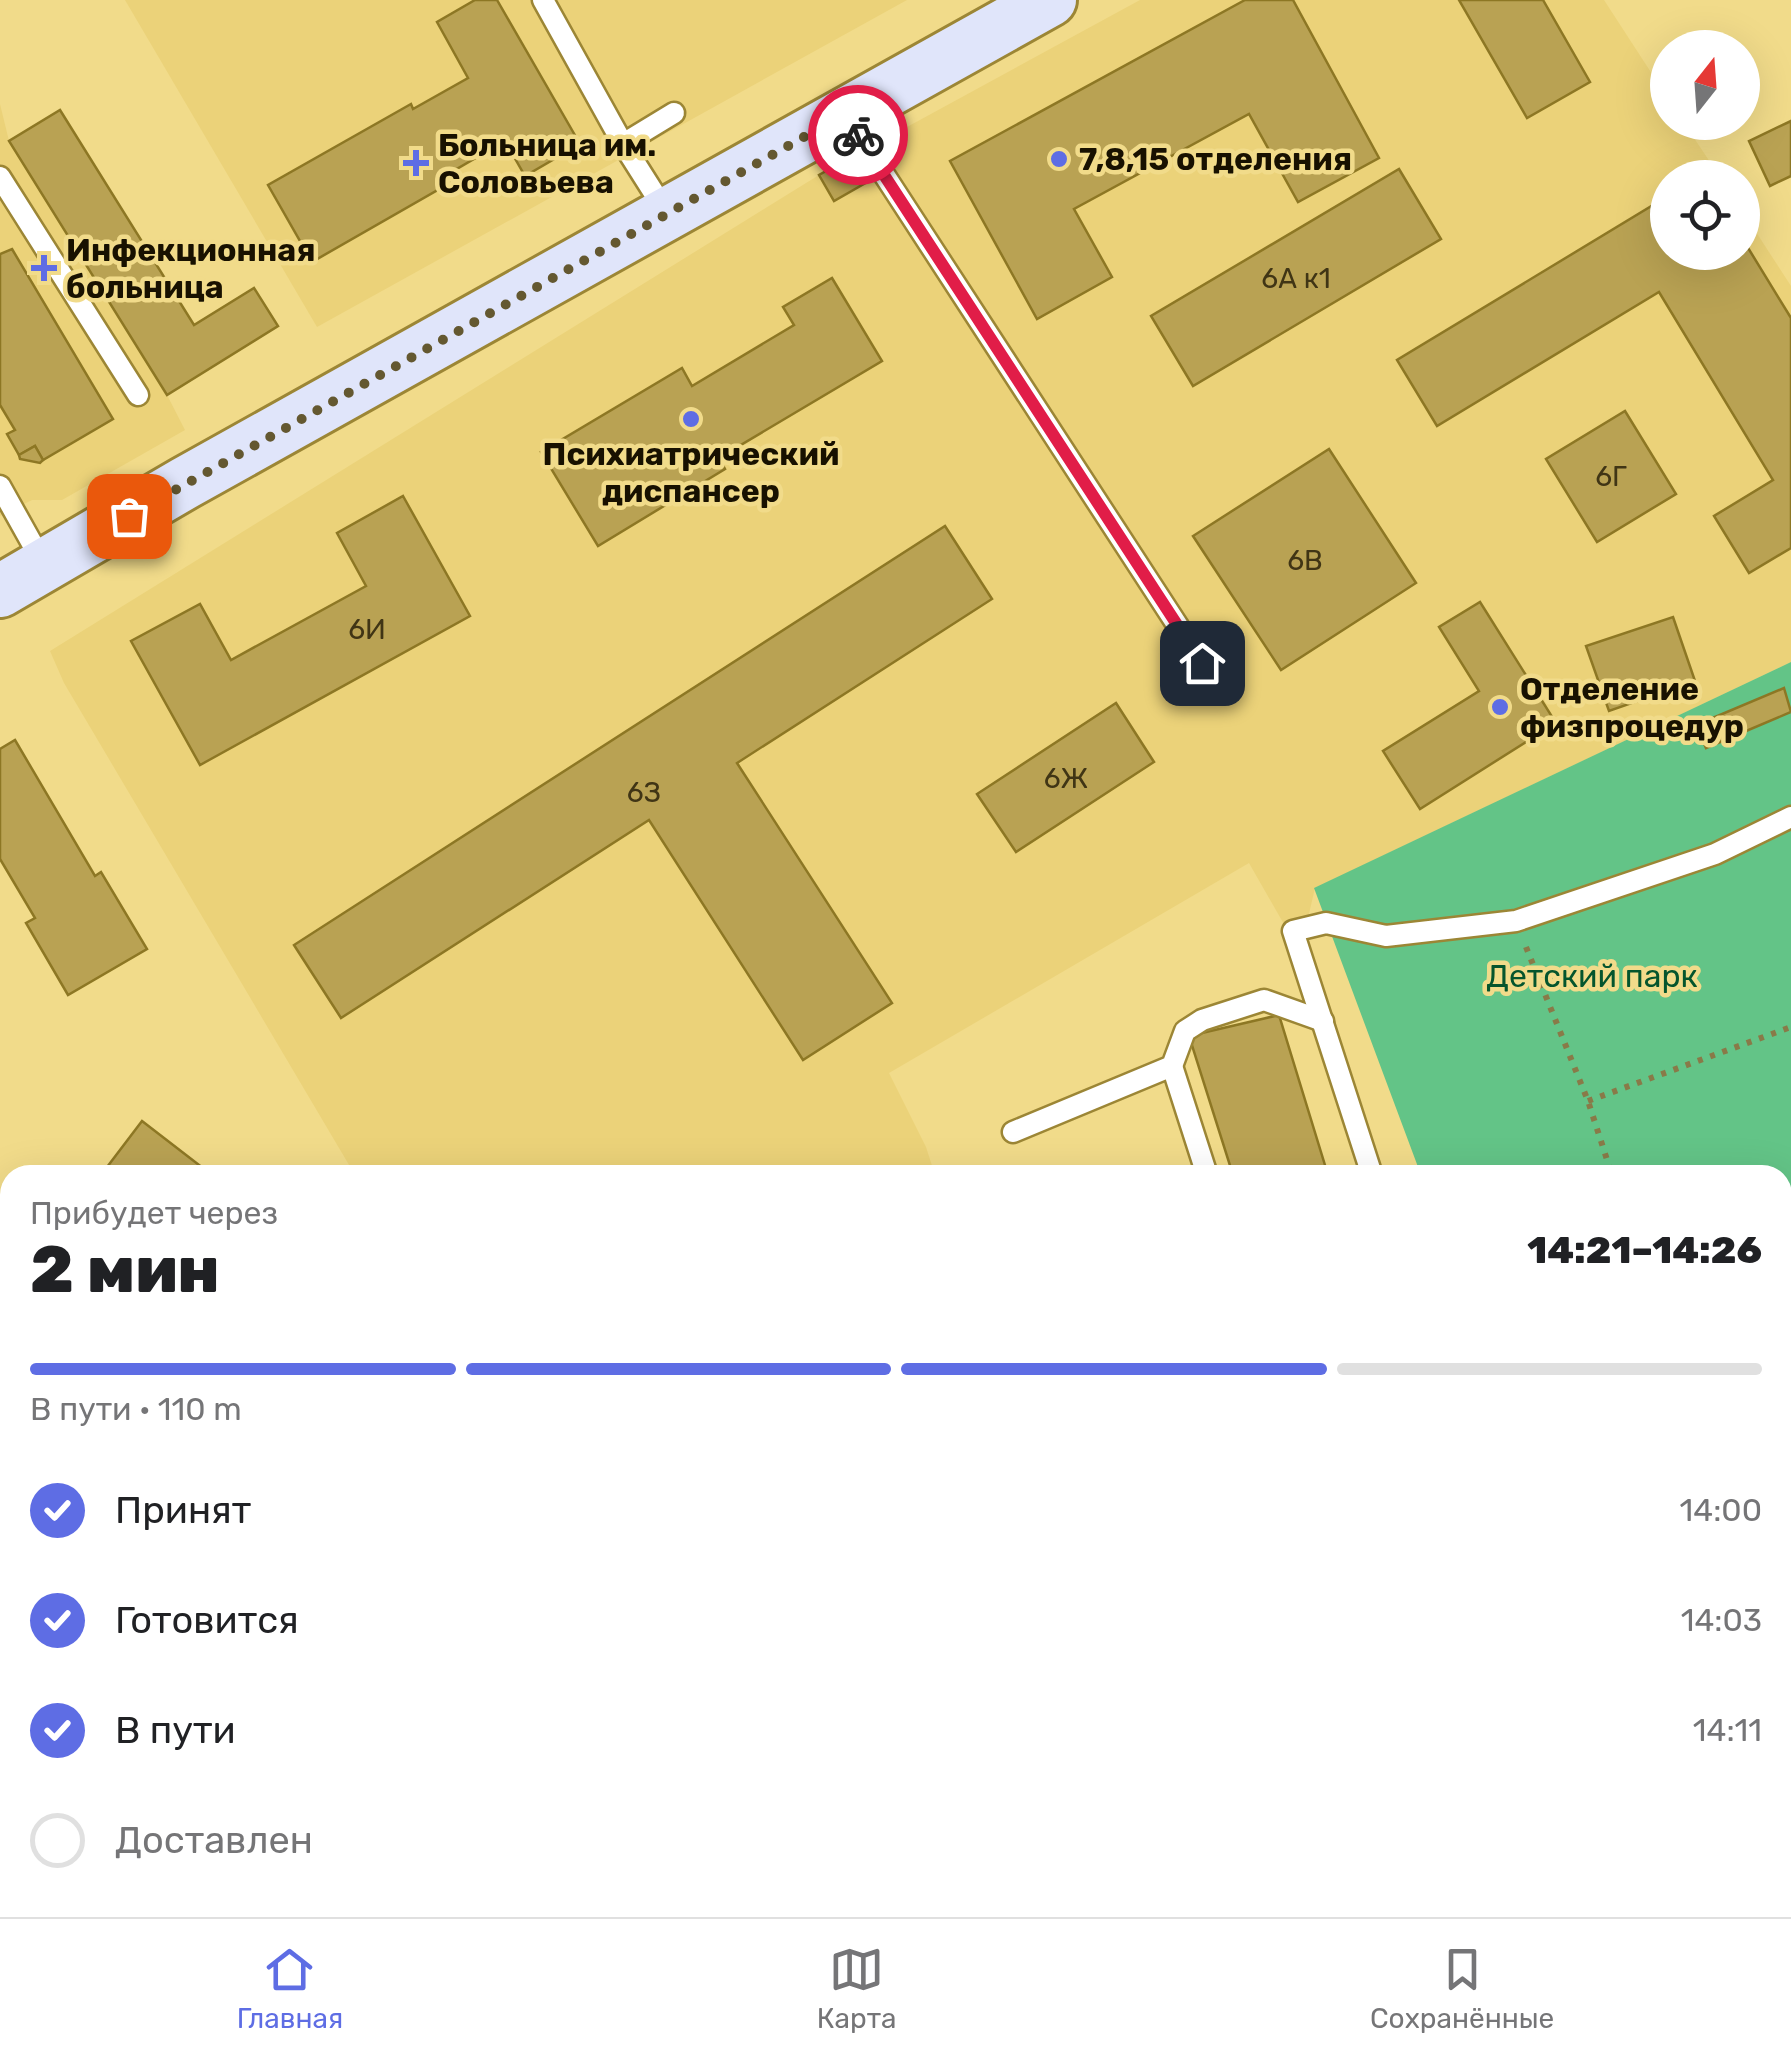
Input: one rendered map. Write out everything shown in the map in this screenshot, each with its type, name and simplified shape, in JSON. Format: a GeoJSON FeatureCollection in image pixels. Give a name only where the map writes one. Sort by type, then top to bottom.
{"type":"FeatureCollection","features":[{"type":"Feature","properties":{"kind":"street"},"geometry":{"type":"LineString","coordinates":[[0,591],[1050,0]]}},
{"type":"Feature","properties":{"kind":"lane"},"geometry":{"type":"LineString","coordinates":[[543,0],[667,214]]}},
{"type":"Feature","properties":{"kind":"lane"},"geometry":{"type":"LineString","coordinates":[[623,144],[674,113]]}},
{"type":"Feature","properties":{"kind":"lane"},"geometry":{"type":"LineString","coordinates":[[845,114],[1202,663]]}},
{"type":"Feature","properties":{"kind":"lane"},"geometry":{"type":"LineString","coordinates":[[0,178],[138,395]]}},
{"type":"Feature","properties":{"kind":"lane"},"geometry":{"type":"LineString","coordinates":[[0,486],[44,564]]}},
{"type":"Feature","properties":{"kind":"lane"},"geometry":{"type":"LineString","coordinates":[[1369,1165],[1293,931],[1326,923],[1386,936],[1516,921],[1715,854],[1791,817]]}},
{"type":"Feature","properties":{"kind":"lane"},"geometry":{"type":"LineString","coordinates":[[1204,1165],[1172,1066],[1185,1030],[1202,1020],[1264,1000],[1323,1022]]}},
{"type":"Feature","properties":{"kind":"lane"},"geometry":{"type":"LineString","coordinates":[[1014,1132],[1172,1066]]}},
{"type":"Feature","properties":{"kind":"path"},"geometry":{"type":"LineString","coordinates":[[1516,921],[1588,1101],[1609,1165]]}},
{"type":"Feature","properties":{"kind":"path"},"geometry":{"type":"LineString","coordinates":[[1588,1101],[1791,1026]]}},
{"type":"Feature","properties":{"kind":"shaded area","name":"Больница им. Соловьева"},"geometry":{"type":"Polygon","coordinates":[[[125,0],[907,0],[317,327],[125,0]]]}},
{"type":"Feature","properties":{"kind":"shaded area"},"geometry":{"type":"Polygon","coordinates":[[[1140,0],[1604,0],[1650,71],[1650,140],[1695,140],[1709,160],[1650,160],[1650,270],[1760,270],[1760,238],[1791,286],[1791,662],[1315,888],[1300,952],[1249,863],[889,1073],[932,1165],[349,1165],[64,683],[50,651],[819,175],[1140,0]]]}},
{"type":"Feature","properties":{"kind":"shaded area","name":"Инфекционная больница"},"geometry":{"type":"Polygon","coordinates":[[[0,104],[9,141],[185,430],[62,500],[32,500],[0,516],[0,104]]]}},
{"type":"Feature","properties":{"kind":"green space","name":"Детский парк"},"geometry":{"type":"Polygon","coordinates":[[[1791,662],[1791,1165],[1417,1165],[1314,888],[1791,662]]]}},
{"type":"Feature","properties":{"kind":"building"},"geometry":{"type":"Polygon","coordinates":[[[475,0],[497,0],[580,144],[525,176],[505,141],[450,173],[455,180],[312,262],[268,185],[411,104],[413,109],[468,78],[437,22],[475,0]]]}},
{"type":"Feature","properties":{"kind":"building","name":"7,8,15 отделения"},"geometry":{"type":"Polygon","coordinates":[[[1245,0],[1293,0],[1379,158],[1298,202],[1249,114],[1074,209],[1112,277],[1037,319],[950,161],[1245,0]]]}},
{"type":"Feature","properties":{"kind":"building"},"geometry":{"type":"Polygon","coordinates":[[[1459,0],[1543,0],[1590,82],[1527,118],[1459,0]]]}},
{"type":"Feature","properties":{"kind":"building"},"geometry":{"type":"Polygon","coordinates":[[[60,110],[194,325],[254,288],[278,326],[167,395],[9,141],[60,110]]]}},
{"type":"Feature","properties":{"kind":"building"},"geometry":{"type":"Polygon","coordinates":[[[1791,121],[1791,176],[1770,186],[1749,141],[1760,140],[1760,136],[1791,121]]]}},
{"type":"Feature","properties":{"kind":"building"},"geometry":{"type":"Polygon","coordinates":[[[855,155],[869,181],[834,201],[819,175],[855,155]]]}},
{"type":"Feature","properties":{"kind":"building"},"geometry":{"type":"Polygon","coordinates":[[[1399,169],[1441,239],[1193,386],[1151,316],[1399,169]]]}},
{"type":"Feature","properties":{"kind":"building"},"geometry":{"type":"Polygon","coordinates":[[[1650,207],[1650,270],[1760,267],[1791,318],[1791,548],[1749,573],[1714,516],[1773,480],[1659,292],[1437,426],[1397,360],[1650,207]]]}},
{"type":"Feature","properties":{"kind":"building"},"geometry":{"type":"Polygon","coordinates":[[[12,249],[113,419],[43,460],[35,446],[19,455],[7,434],[15,430],[0,405],[0,254],[12,249]]]}},
{"type":"Feature","properties":{"kind":"building","name":"Психиатрический диспансер"},"geometry":{"type":"Polygon","coordinates":[[[832,278],[882,361],[719,458],[725,469],[598,546],[541,452],[682,368],[692,386],[794,325],[783,307],[832,278]]]}},
{"type":"Feature","properties":{"kind":"building"},"geometry":{"type":"Polygon","coordinates":[[[1625,411],[1676,494],[1597,542],[1546,459],[1625,411]]]}},
{"type":"Feature","properties":{"kind":"building"},"geometry":{"type":"Polygon","coordinates":[[[35,446],[43,460],[40,463],[20,459],[19,455],[35,446]]]}},
{"type":"Feature","properties":{"kind":"building"},"geometry":{"type":"Polygon","coordinates":[[[1329,449],[1416,583],[1281,670],[1193,536],[1329,449]]]}},
{"type":"Feature","properties":{"kind":"building"},"geometry":{"type":"Polygon","coordinates":[[[403,496],[470,616],[200,765],[131,641],[200,604],[231,660],[366,586],[337,533],[403,496]]]}},
{"type":"Feature","properties":{"kind":"building"},"geometry":{"type":"Polygon","coordinates":[[[945,526],[992,599],[737,763],[892,1003],[803,1060],[649,820],[341,1018],[294,945],[945,526]]]}},
{"type":"Feature","properties":{"kind":"building","name":"Отделение физпроцедур"},"geometry":{"type":"Polygon","coordinates":[[[1480,602],[1556,723],[1420,809],[1383,751],[1479,691],[1439,627],[1480,602]]]}},
{"type":"Feature","properties":{"kind":"building"},"geometry":{"type":"Polygon","coordinates":[[[1673,617],[1695,681],[1609,711],[1586,646],[1673,617]]]}},
{"type":"Feature","properties":{"kind":"building"},"geometry":{"type":"Polygon","coordinates":[[[1784,688],[1791,712],[1706,748],[1696,725],[1784,688]]]}},
{"type":"Feature","properties":{"kind":"building"},"geometry":{"type":"Polygon","coordinates":[[[1116,703],[1154,762],[1016,852],[977,794],[1116,703]]]}},
{"type":"Feature","properties":{"kind":"building"},"geometry":{"type":"Polygon","coordinates":[[[15,740],[95,876],[101,872],[147,949],[68,995],[26,923],[35,918],[0,859],[0,749],[15,740]]]}},
{"type":"Feature","properties":{"kind":"building"},"geometry":{"type":"Polygon","coordinates":[[[1279,1015],[1325,1165],[1230,1165],[1189,1036],[1279,1015]]]}},
{"type":"Feature","properties":{"kind":"building"},"geometry":{"type":"Polygon","coordinates":[[[142,1121],[199,1165],[109,1165],[142,1121]]]}},
{"type":"Feature","properties":{"kind":"way so far"},"geometry":{"type":"LineString","coordinates":[[129,516],[845,114],[858,135]]}},
{"type":"Feature","properties":{"kind":"place","name":"7,8,15 отделения"},"geometry":{"type":"Point","coordinates":[1059,159]}},
{"type":"Feature","properties":{"kind":"place","name":"Больница им. Соловьева"},"geometry":{"type":"Point","coordinates":[416,163]}},
{"type":"Feature","properties":{"kind":"place","name":"Инфекционная больница"},"geometry":{"type":"Point","coordinates":[44,268]}},
{"type":"Feature","properties":{"kind":"place","name":"Психиатрический диспансер"},"geometry":{"type":"Point","coordinates":[691,419]}},
{"type":"Feature","properties":{"kind":"place","name":"Отделение физпроцедур"},"geometry":{"type":"Point","coordinates":[1500,707]}},
{"type":"Feature","properties":{"kind":"route"},"geometry":{"type":"LineString","coordinates":[[858,135],[1202,663]]}}]}
